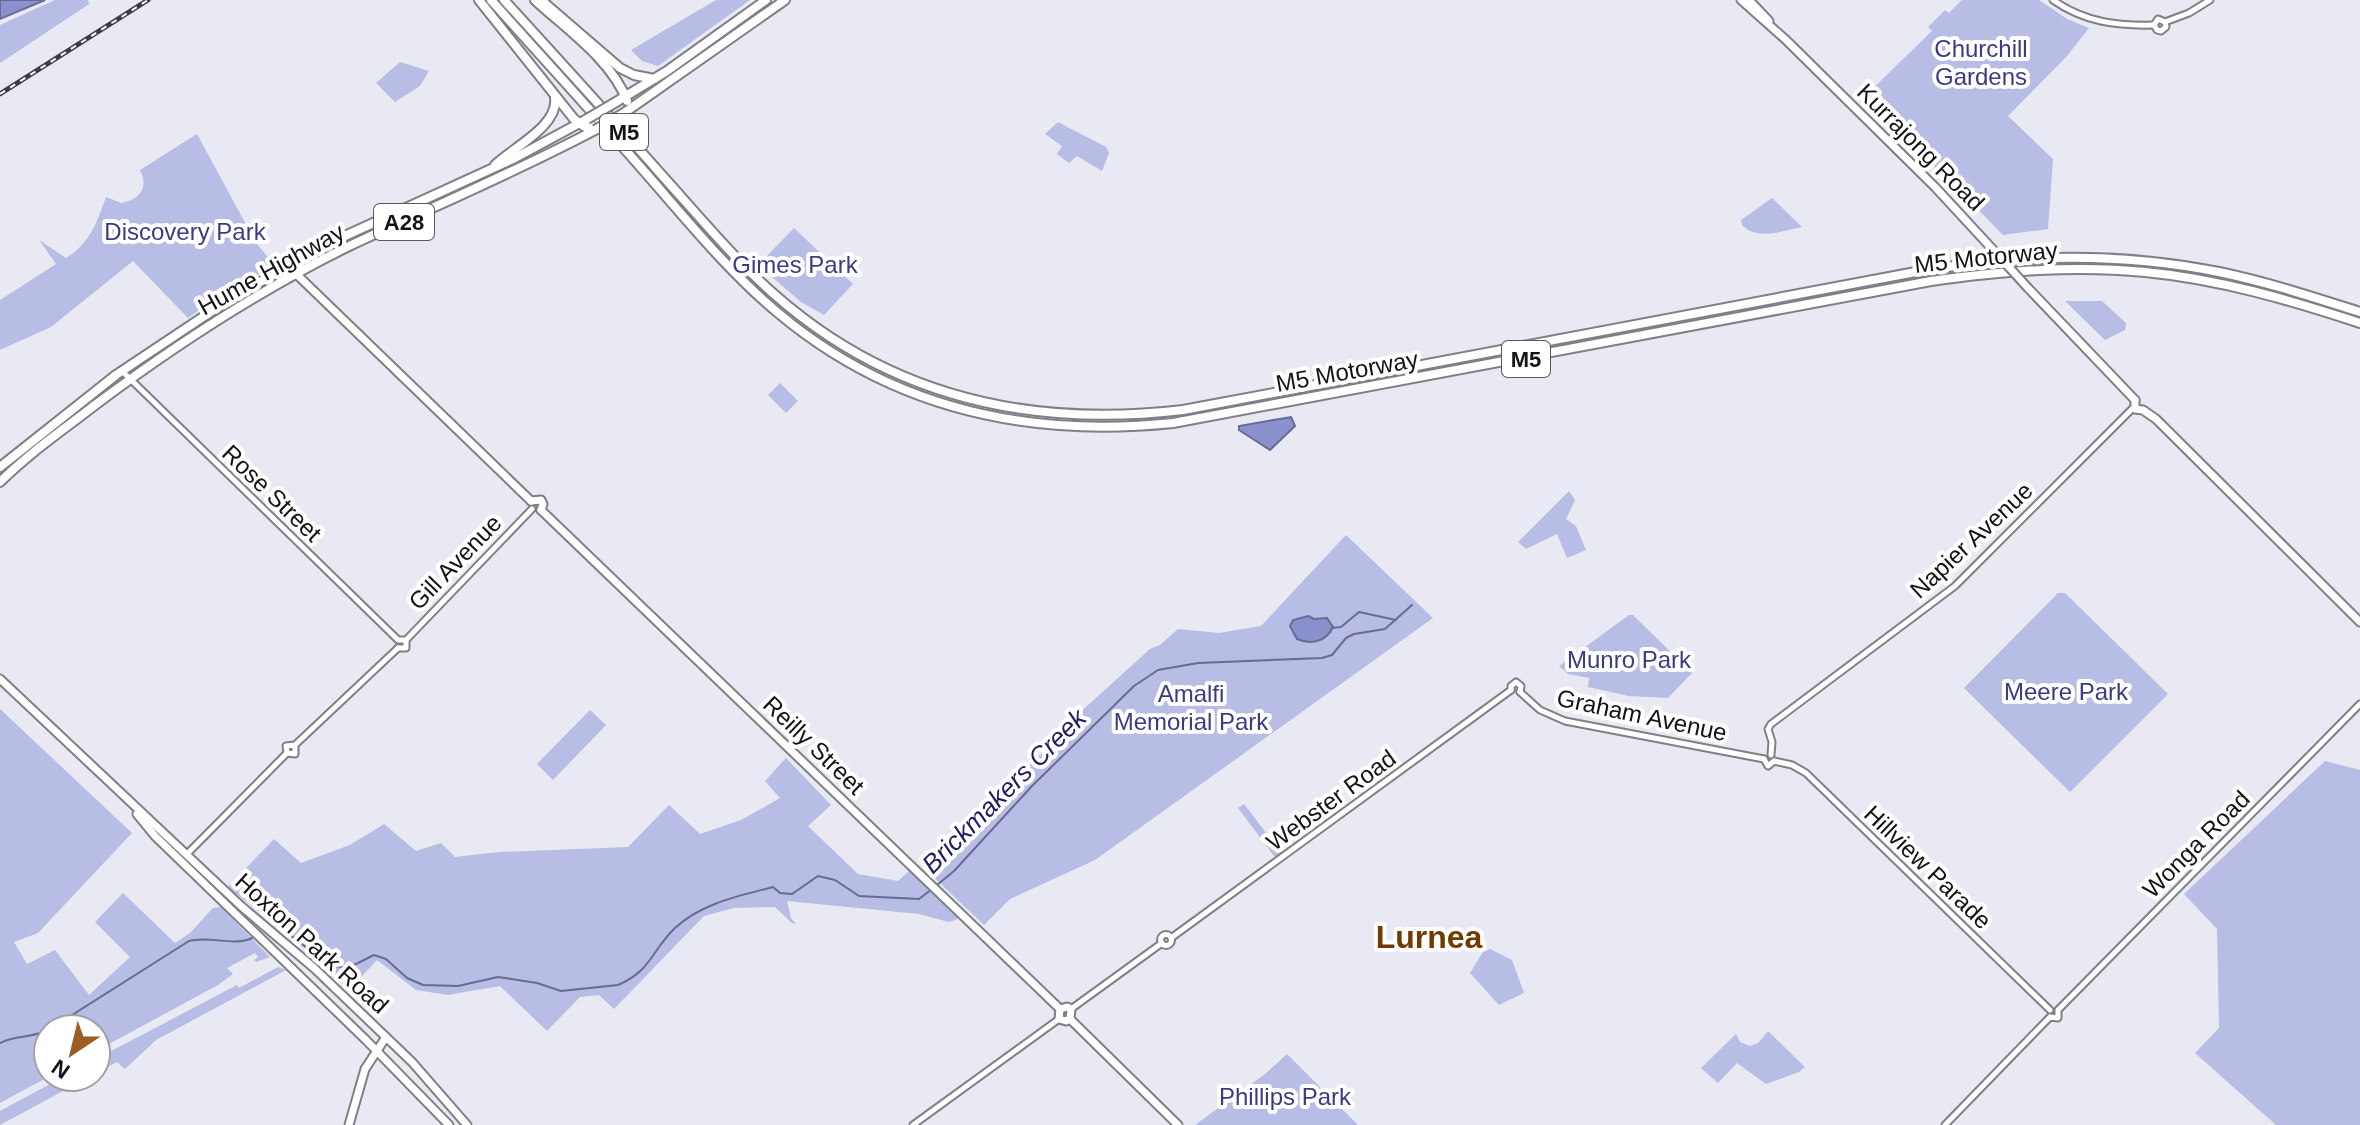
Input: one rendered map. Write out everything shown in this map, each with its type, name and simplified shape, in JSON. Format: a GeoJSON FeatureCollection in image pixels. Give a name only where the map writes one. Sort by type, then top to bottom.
{"type":"FeatureCollection","features":[{"type":"Feature","properties":{"kind":"highway"},"geometry":{"type":"LineString","coordinates":[[479,0],[555,95],[588,125],[611,121],[624,113],[785,0]]}},
{"type":"Feature","properties":{"kind":"highway","name":"M5 Motorway"},"geometry":{"type":"LineString","coordinates":[[491,0],[729,266],[778,313],[828,349],[878,377],[947,405],[1017,422],[1088,429],[1173,423],[1931,281],[2012,271],[2085,268],[2177,276],[2248,289],[2360,323]]}},
{"type":"Feature","properties":{"kind":"highway","name":"M5 Motorway"},"geometry":{"type":"LineString","coordinates":[[504,0],[725,246],[790,307],[844,346],[898,374],[1001,407],[1092,417],[1183,410],[1921,271],[2025,258],[2093,257],[2189,267],[2276,286],[2360,312]]}},
{"type":"Feature","properties":{"kind":"highway"},"geometry":{"type":"LineString","coordinates":[[535,0],[597,58],[625,97],[627,106],[624,113]]}},
{"type":"Feature","properties":{"kind":"highway"},"geometry":{"type":"LineString","coordinates":[[541,0],[620,68],[634,75],[655,79]]}},
{"type":"Feature","properties":{"kind":"highway","name":"Hume Highway"},"geometry":{"type":"LineString","coordinates":[[0,482],[31,453],[129,380],[229,312],[296,274],[588,125],[616,102],[655,79],[766,0]]}},
{"type":"Feature","properties":{"kind":"highway"},"geometry":{"type":"LineString","coordinates":[[492,169],[544,124],[557,104],[555,95]]}},
{"type":"Feature","properties":{"kind":"highway","name":"Hume Highway"},"geometry":{"type":"LineString","coordinates":[[0,467],[122,371],[236,295],[347,235],[588,125]]}},
{"type":"Feature","properties":{"kind":"main road","name":"Kurrajong Road"},"geometry":{"type":"LineString","coordinates":[[1741,0],[1935,187],[2137,406],[2156,419],[2360,622]]}},
{"type":"Feature","properties":{"kind":"main road","name":"Kurrajong Road"},"geometry":{"type":"LineString","coordinates":[[1749,0],[1774,30]]}},
{"type":"Feature","properties":{"kind":"main road","name":"Reilly Street"},"geometry":{"type":"LineString","coordinates":[[288,266],[534,507],[1060,1009]]}},
{"type":"Feature","properties":{"kind":"main road","name":"Hoxton Park Road"},"geometry":{"type":"LineString","coordinates":[[0,679],[123,797],[449,1125]]}},
{"type":"Feature","properties":{"kind":"main road","name":"Hoxton Park Road"},"geometry":{"type":"LineString","coordinates":[[182,859],[314,968],[386,1037],[467,1125]]}},
{"type":"Feature","properties":{"kind":"main road"},"geometry":{"type":"LineString","coordinates":[[1060,1009],[1071,1009],[1070,1019],[1059,1019],[1060,1009]]}},
{"type":"Feature","properties":{"kind":"main road"},"geometry":{"type":"LineString","coordinates":[[1070,1019],[1178,1125]]}},
{"type":"Feature","properties":{"kind":"main road"},"geometry":{"type":"LineString","coordinates":[[349,1125],[360,1082],[386,1037]]}},
{"type":"Feature","properties":{"kind":"street"},"geometry":{"type":"LineString","coordinates":[[2053,0],[2078,15],[2101,22],[2154,25],[2161,31],[2166,27],[2165,22],[2189,13],[2210,0]]}},
{"type":"Feature","properties":{"kind":"street","name":"Rose Street"},"geometry":{"type":"LineString","coordinates":[[122,371],[398,640]]}},
{"type":"Feature","properties":{"kind":"street","name":"Napier Avenue"},"geometry":{"type":"LineString","coordinates":[[1772,758],[1768,729],[1771,724],[1952,589],[2137,406]]}},
{"type":"Feature","properties":{"kind":"street","name":"Gill Avenue"},"geometry":{"type":"LineString","coordinates":[[406,640],[534,507]]}},
{"type":"Feature","properties":{"kind":"street"},"geometry":{"type":"LineString","coordinates":[[182,859],[287,753],[295,754],[295,745],[398,648],[406,648],[406,640],[398,640],[398,648]]}},
{"type":"Feature","properties":{"kind":"street","name":"Graham Avenue"},"geometry":{"type":"LineString","coordinates":[[1511,690],[1520,692],[1540,710],[1565,721],[1764,759],[1768,766],[1772,758]]}},
{"type":"Feature","properties":{"kind":"street","name":"Webster Road"},"geometry":{"type":"LineString","coordinates":[[1071,1009],[1162,943],[1164,935],[1171,938],[1511,690]]}},
{"type":"Feature","properties":{"kind":"street","name":"Wonga Road"},"geometry":{"type":"LineString","coordinates":[[2050,1014],[2058,1010],[2360,704]]}},
{"type":"Feature","properties":{"kind":"street","name":"Hillview Parade"},"geometry":{"type":"LineString","coordinates":[[1772,758],[1806,773],[2050,1014]]}},
{"type":"Feature","properties":{"kind":"street"},"geometry":{"type":"LineString","coordinates":[[1945,1125],[2050,1014]]}},
{"type":"Feature","properties":{"kind":"street"},"geometry":{"type":"LineString","coordinates":[[913,1125],[1059,1019]]}},
{"type":"Feature","properties":{"kind":"green space"},"geometry":{"type":"Polygon","coordinates":[[[55,0],[88,0],[89,4],[0,63],[0,25],[55,0]]]}},
{"type":"Feature","properties":{"kind":"green space"},"geometry":{"type":"Polygon","coordinates":[[[716,0],[750,0],[658,66],[642,61],[631,50],[716,0]]]}},
{"type":"Feature","properties":{"kind":"green space","name":"Churchill Gardens"},"geometry":{"type":"Polygon","coordinates":[[[1962,0],[2039,0],[2067,19],[2089,28],[2067,56],[2008,116],[2053,159],[2048,229],[2003,235],[1947,178],[1860,101],[1932,31],[1928,27],[1945,10],[1949,13],[1962,0]]]}},
{"type":"Feature","properties":{"kind":"green space"},"geometry":{"type":"Polygon","coordinates":[[[400,62],[429,71],[420,86],[395,102],[376,83],[400,62]]]}},
{"type":"Feature","properties":{"kind":"green space"},"geometry":{"type":"Polygon","coordinates":[[[1058,122],[1106,147],[1109,153],[1102,171],[1077,156],[1069,163],[1057,154],[1062,146],[1045,134],[1058,122]]]}},
{"type":"Feature","properties":{"kind":"green space","name":"Discovery Park"},"geometry":{"type":"Polygon","coordinates":[[[197,134],[256,243],[273,267],[222,294],[188,318],[133,261],[51,327],[0,350],[0,300],[56,264],[39,240],[66,258],[87,239],[106,197],[121,203],[138,196],[144,183],[140,170],[197,134]]]}},
{"type":"Feature","properties":{"kind":"green space"},"geometry":{"type":"Polygon","coordinates":[[[1772,198],[1802,227],[1762,234],[1742,225],[1741,220],[1772,198]]]}},
{"type":"Feature","properties":{"kind":"green space","name":"Gimes Park"},"geometry":{"type":"Polygon","coordinates":[[[794,228],[853,284],[824,315],[801,302],[763,269],[763,260],[794,228]]]}},
{"type":"Feature","properties":{"kind":"green space"},"geometry":{"type":"Polygon","coordinates":[[[2065,301],[2102,301],[2126,323],[2125,330],[2105,340],[2065,301]]]}},
{"type":"Feature","properties":{"kind":"green space"},"geometry":{"type":"Polygon","coordinates":[[[780,383],[798,401],[786,413],[768,395],[780,383]]]}},
{"type":"Feature","properties":{"kind":"green space"},"geometry":{"type":"Polygon","coordinates":[[[1569,491],[1575,500],[1566,519],[1576,526],[1586,550],[1567,558],[1557,534],[1526,549],[1518,542],[1569,491]]]}},
{"type":"Feature","properties":{"kind":"green space","name":"Amalfi Memorial Park"},"geometry":{"type":"Polygon","coordinates":[[[1346,535],[1433,618],[1095,860],[1010,899],[984,925],[926,870],[1029,765],[1064,734],[1066,725],[1150,649],[1160,645],[1178,629],[1219,633],[1261,626],[1346,535]]]}},
{"type":"Feature","properties":{"kind":"green space","name":"Meere Park"},"geometry":{"type":"Polygon","coordinates":[[[2058,593],[2065,593],[2168,694],[2070,792],[1964,688],[2058,593]]]}},
{"type":"Feature","properties":{"kind":"green space","name":"Munro Park"},"geometry":{"type":"Polygon","coordinates":[[[1633,615],[1692,673],[1668,698],[1629,696],[1588,687],[1589,678],[1568,674],[1559,666],[1633,615]]]}},
{"type":"Feature","properties":{"kind":"green space"},"geometry":{"type":"Polygon","coordinates":[[[0,709],[132,833],[38,933],[14,942],[27,964],[55,950],[89,995],[130,957],[95,922],[123,893],[175,943],[190,933],[213,908],[221,907],[270,957],[256,962],[254,960],[258,957],[255,953],[227,968],[233,974],[218,985],[112,1042],[112,1013],[32,1013],[32,1086],[0,1103],[0,709]]]}},
{"type":"Feature","properties":{"kind":"green space"},"geometry":{"type":"Polygon","coordinates":[[[590,710],[606,725],[553,780],[537,764],[590,710]]]}},
{"type":"Feature","properties":{"kind":"green space"},"geometry":{"type":"Polygon","coordinates":[[[786,758],[831,805],[808,826],[858,874],[898,881],[911,869],[960,918],[949,922],[919,914],[787,901],[791,918],[796,924],[775,907],[734,908],[704,916],[614,1009],[599,995],[580,997],[547,1031],[500,986],[448,995],[416,990],[377,960],[349,990],[313,955],[228,887],[274,839],[301,863],[350,845],[384,824],[416,851],[441,843],[455,857],[499,852],[628,847],[669,805],[700,834],[741,820],[780,798],[765,781],[786,758]]]}},
{"type":"Feature","properties":{"kind":"green space"},"geometry":{"type":"Polygon","coordinates":[[[2325,761],[2360,770],[2360,1125],[2276,1125],[2195,1053],[2219,1028],[2217,929],[2184,894],[2325,761]]]}},
{"type":"Feature","properties":{"kind":"green space"},"geometry":{"type":"Polygon","coordinates":[[[1244,804],[1283,855],[1277,860],[1238,808],[1244,804]]]}},
{"type":"Feature","properties":{"kind":"green space"},"geometry":{"type":"Polygon","coordinates":[[[1490,949],[1512,960],[1524,993],[1499,1005],[1470,973],[1483,952],[1490,949]]]}},
{"type":"Feature","properties":{"kind":"green space"},"geometry":{"type":"Polygon","coordinates":[[[278,967],[286,970],[156,1040],[125,1069],[117,1062],[112,1065],[112,1051],[237,985],[239,988],[278,967]]]}},
{"type":"Feature","properties":{"kind":"green space"},"geometry":{"type":"Polygon","coordinates":[[[1768,1031],[1805,1067],[1766,1084],[1737,1063],[1718,1083],[1701,1068],[1736,1034],[1740,1042],[1750,1046],[1758,1043],[1768,1031]]]}},
{"type":"Feature","properties":{"kind":"green space","name":"Phillips Park"},"geometry":{"type":"Polygon","coordinates":[[[1287,1054],[1358,1125],[1195,1125],[1265,1074],[1287,1054]]]}},
{"type":"Feature","properties":{"kind":"green space"},"geometry":{"type":"Polygon","coordinates":[[[33,1093],[59,1093],[0,1125],[0,1111],[33,1093]]]}},
{"type":"Feature","properties":{"kind":"shaded area"},"geometry":{"type":"Polygon","coordinates":[[[0,0],[45,0],[0,19],[0,0]]]}},
{"type":"Feature","properties":{"kind":"shaded area"},"geometry":{"type":"Polygon","coordinates":[[[1291,417],[1295,426],[1270,450],[1239,430],[1239,426],[1291,417]]]}},
{"type":"Feature","properties":{"kind":"shaded area"},"geometry":{"type":"Polygon","coordinates":[[[1308,616],[1327,618],[1333,627],[1318,641],[1297,639],[1290,626],[1293,620],[1308,616]]]}},
{"type":"Feature","properties":{"kind":"waterway","name":"Brickmakers Creek"},"geometry":{"type":"LineString","coordinates":[[937,885],[1134,686],[1158,670],[1198,663],[1322,658],[1332,655],[1346,638],[1354,634],[1385,629],[1412,605]]}},
{"type":"Feature","properties":{"kind":"waterway"},"geometry":{"type":"LineString","coordinates":[[1332,628],[1341,627],[1359,612],[1396,620]]}},
{"type":"Feature","properties":{"kind":"waterway","name":"Brickmakers Creek"},"geometry":{"type":"LineString","coordinates":[[280,927],[329,965],[348,968],[374,955],[386,959],[407,978],[423,985],[458,986],[498,977],[537,983],[561,991],[618,985],[638,973],[667,936],[686,919],[709,906],[747,894],[773,887],[780,893],[792,894],[818,876],[835,880],[859,896],[919,899],[932,889]]}},
{"type":"Feature","properties":{"kind":"waterway","name":"Brickmakers Creek"},"geometry":{"type":"LineString","coordinates":[[75,1013],[189,941],[252,938]]}},
{"type":"Feature","properties":{"kind":"waterway","name":"Brickmakers Creek"},"geometry":{"type":"LineString","coordinates":[[0,1043],[32,1035]]}},
{"type":"Feature","properties":{"kind":"railway"},"geometry":{"type":"LineString","coordinates":[[0,94],[148,0]]}},
{"type":"Feature","properties":{"kind":"district","name":"Lurnea"},"geometry":{"type":"Point","coordinates":[1429,937]}}]}
